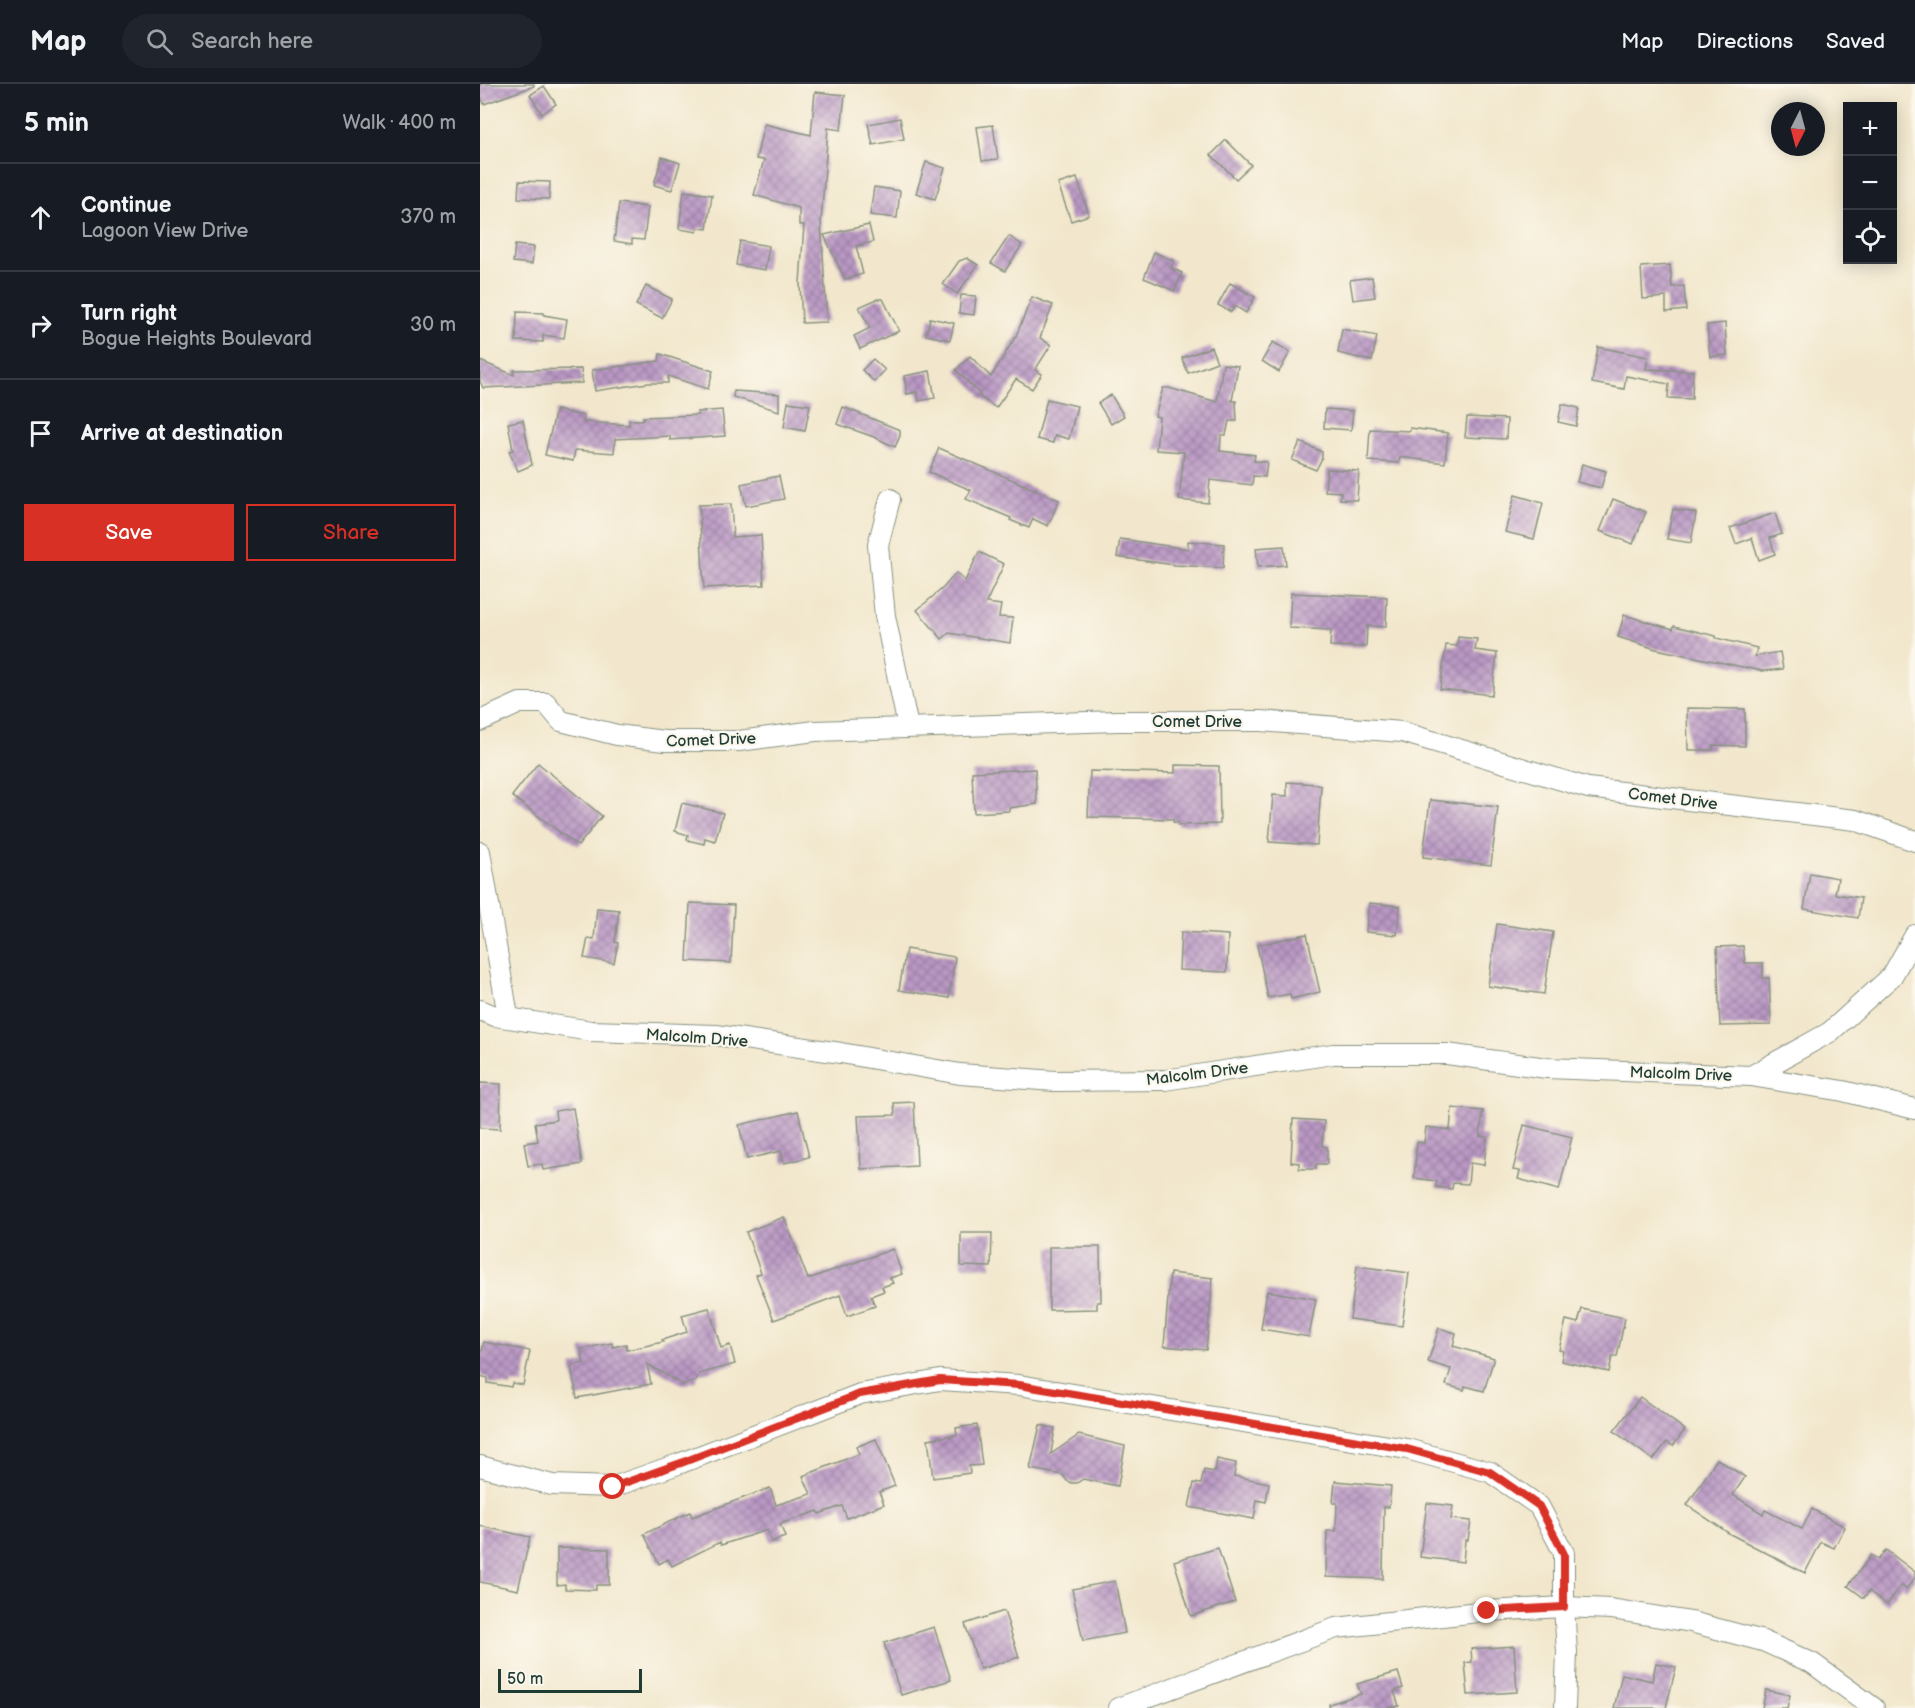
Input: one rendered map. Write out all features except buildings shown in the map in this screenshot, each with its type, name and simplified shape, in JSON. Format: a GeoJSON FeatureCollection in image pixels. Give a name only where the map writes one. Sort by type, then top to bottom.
{"type":"FeatureCollection","features":[{"type":"Feature","properties":{"kind":"street"},"geometry":{"type":"LineString","coordinates":[[890,499],[878,545],[885,616],[908,727]]}},
{"type":"Feature","properties":{"kind":"street","name":"Comet Drive"},"geometry":{"type":"LineString","coordinates":[[480,721],[520,703],[546,703],[561,721],[616,735],[664,741],[739,741],[815,731],[1118,721],[1261,721],[1402,732],[1588,788],[1855,820],[1915,841]]}},
{"type":"Feature","properties":{"kind":"street"},"geometry":{"type":"LineString","coordinates":[[480,852],[508,1016]]}},
{"type":"Feature","properties":{"kind":"street"},"geometry":{"type":"LineString","coordinates":[[1751,1076],[1830,1032],[1892,976],[1915,935]]}},
{"type":"Feature","properties":{"kind":"street","name":"Malcolm Drive"},"geometry":{"type":"LineString","coordinates":[[480,1010],[495,1016],[508,1016],[591,1031],[716,1035],[841,1053],[960,1074],[1055,1081],[1166,1080],[1333,1054],[1447,1054],[1547,1068],[1751,1076],[1843,1091],[1915,1109]]}},
{"type":"Feature","properties":{"kind":"street"},"geometry":{"type":"LineString","coordinates":[[480,1466],[552,1485],[613,1487],[860,1394],[940,1380],[1019,1385],[1407,1449],[1490,1472],[1539,1506],[1564,1554],[1567,1652],[1565,1708]]}},
{"type":"Feature","properties":{"kind":"street"},"geometry":{"type":"LineString","coordinates":[[1118,1708],[1336,1628],[1487,1611],[1564,1607],[1611,1609],[1691,1622],[1763,1641],[1812,1663],[1875,1708]]}},
{"type":"Feature","properties":{"kind":"route"},"geometry":{"type":"LineString","coordinates":[[613,1487],[860,1394],[940,1380],[1019,1385],[1407,1449],[1490,1472],[1539,1506],[1564,1554],[1564,1607],[1487,1611]]}}]}
